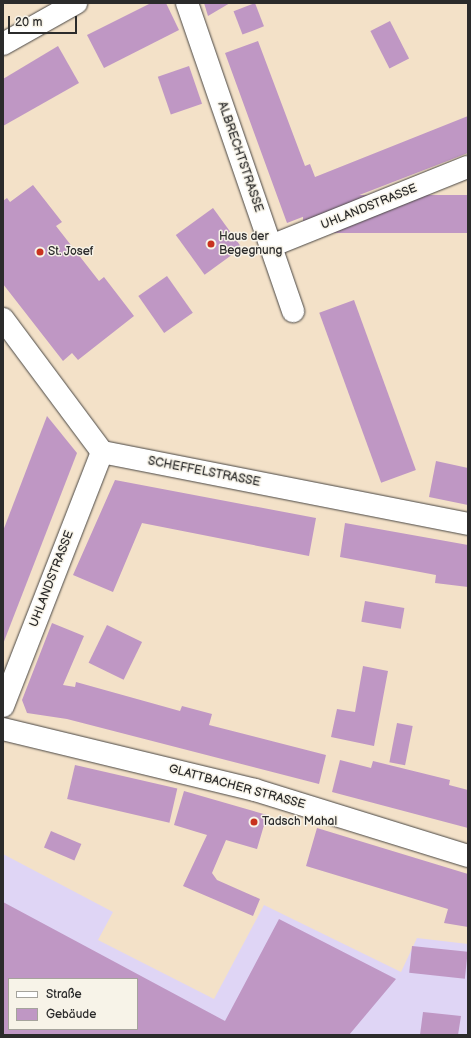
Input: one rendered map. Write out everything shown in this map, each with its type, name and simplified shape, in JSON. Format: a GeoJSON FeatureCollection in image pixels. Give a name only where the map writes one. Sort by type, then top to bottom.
{"type":"FeatureCollection","features":[{"type":"Feature","properties":{"kind":"street"},"geometry":{"type":"LineString","coordinates":[[3,44],[76,3]]}},
{"type":"Feature","properties":{"kind":"street","name":"ALBRECHTSTRASSE"},"geometry":{"type":"LineString","coordinates":[[187,3],[293,311]]}},
{"type":"Feature","properties":{"kind":"street","name":"UHLANDSTRASSE"},"geometry":{"type":"LineString","coordinates":[[271,246],[468,167]]}},
{"type":"Feature","properties":{"kind":"street"},"geometry":{"type":"LineString","coordinates":[[3,319],[102,452]]}},
{"type":"Feature","properties":{"kind":"street","name":"UHLANDSTRASSE"},"geometry":{"type":"LineString","coordinates":[[3,706],[102,452]]}},
{"type":"Feature","properties":{"kind":"street","name":"SCHEFFELSTRASSE"},"geometry":{"type":"LineString","coordinates":[[102,452],[468,524]]}},
{"type":"Feature","properties":{"kind":"street","name":"GLATTBACHER STRASSE"},"geometry":{"type":"LineString","coordinates":[[3,729],[255,790],[468,856]]}},
{"type":"Feature","properties":{"kind":"shaded area"},"geometry":{"type":"Polygon","coordinates":[[[3,854],[113,912],[98,940],[214,999],[264,905],[401,972],[417,938],[468,944],[468,1035],[3,1035],[3,854]]]}},
{"type":"Feature","properties":{"kind":"building"},"geometry":{"type":"Polygon","coordinates":[[[151,3],[166,3],[179,30],[104,68],[87,35],[151,3]]]}},
{"type":"Feature","properties":{"kind":"building"},"geometry":{"type":"Polygon","coordinates":[[[204,3],[230,3],[208,16],[204,3]]]}},
{"type":"Feature","properties":{"kind":"building"},"geometry":{"type":"Polygon","coordinates":[[[255,3],[264,26],[242,35],[234,11],[255,3]]]}},
{"type":"Feature","properties":{"kind":"building"},"geometry":{"type":"Polygon","coordinates":[[[390,21],[409,58],[389,68],[370,31],[390,21]]]}},
{"type":"Feature","properties":{"kind":"building"},"geometry":{"type":"Polygon","coordinates":[[[258,41],[305,166],[310,164],[315,177],[468,116],[468,153],[287,223],[225,53],[258,41]]]}},
{"type":"Feature","properties":{"kind":"building"},"geometry":{"type":"Polygon","coordinates":[[[58,46],[79,83],[3,126],[3,79],[58,46]]]}},
{"type":"Feature","properties":{"kind":"building"},"geometry":{"type":"Polygon","coordinates":[[[189,66],[202,104],[171,115],[158,77],[189,66]]]}},
{"type":"Feature","properties":{"kind":"building","name":"St. Josef"},"geometry":{"type":"Polygon","coordinates":[[[33,185],[62,222],[56,226],[99,281],[104,277],[134,316],[78,360],[72,353],[63,361],[3,284],[3,201],[7,198],[10,202],[33,185]]]}},
{"type":"Feature","properties":{"kind":"building"},"geometry":{"type":"Polygon","coordinates":[[[303,195],[468,195],[468,233],[303,233],[303,195]]]}},
{"type":"Feature","properties":{"kind":"building","name":"Haus der Begegnung"},"geometry":{"type":"Polygon","coordinates":[[[213,208],[242,248],[205,275],[176,235],[213,208]]]}},
{"type":"Feature","properties":{"kind":"building"},"geometry":{"type":"Polygon","coordinates":[[[167,276],[193,313],[164,333],[138,296],[167,276]]]}},
{"type":"Feature","properties":{"kind":"building"},"geometry":{"type":"Polygon","coordinates":[[[354,300],[416,470],[381,483],[319,313],[354,300]]]}},
{"type":"Feature","properties":{"kind":"building"},"geometry":{"type":"Polygon","coordinates":[[[47,416],[77,453],[3,644],[3,531],[47,416]]]}},
{"type":"Feature","properties":{"kind":"building"},"geometry":{"type":"Polygon","coordinates":[[[436,461],[468,468],[468,505],[429,497],[436,461]]]}},
{"type":"Feature","properties":{"kind":"building"},"geometry":{"type":"Polygon","coordinates":[[[115,480],[316,518],[309,556],[142,523],[113,592],[73,575],[115,480]]]}},
{"type":"Feature","properties":{"kind":"building"},"geometry":{"type":"Polygon","coordinates":[[[345,523],[468,545],[468,587],[435,583],[436,575],[340,557],[345,523]]]}},
{"type":"Feature","properties":{"kind":"building"},"geometry":{"type":"Polygon","coordinates":[[[365,601],[404,608],[401,629],[361,622],[365,601]]]}},
{"type":"Feature","properties":{"kind":"building"},"geometry":{"type":"Polygon","coordinates":[[[52,623],[84,636],[63,685],[75,687],[76,682],[180,711],[182,706],[212,714],[209,725],[326,755],[319,784],[67,719],[27,713],[22,700],[52,623]]]}},
{"type":"Feature","properties":{"kind":"building"},"geometry":{"type":"Polygon","coordinates":[[[107,625],[142,642],[124,680],[89,663],[107,625]]]}},
{"type":"Feature","properties":{"kind":"building"},"geometry":{"type":"Polygon","coordinates":[[[363,666],[388,671],[374,746],[331,737],[337,709],[355,712],[363,666]]]}},
{"type":"Feature","properties":{"kind":"building"},"geometry":{"type":"Polygon","coordinates":[[[397,723],[413,726],[405,765],[389,762],[397,723]]]}},
{"type":"Feature","properties":{"kind":"building"},"geometry":{"type":"Polygon","coordinates":[[[340,760],[371,768],[373,761],[450,780],[449,785],[468,790],[468,828],[332,792],[340,760]]]}},
{"type":"Feature","properties":{"kind":"building"},"geometry":{"type":"Polygon","coordinates":[[[75,765],[177,789],[169,823],[67,799],[75,765]]]}},
{"type":"Feature","properties":{"kind":"building"},"geometry":{"type":"Polygon","coordinates":[[[184,791],[267,815],[257,849],[226,840],[212,873],[217,880],[260,899],[253,916],[183,886],[207,835],[174,825],[184,791]]]}},
{"type":"Feature","properties":{"kind":"building"},"geometry":{"type":"Polygon","coordinates":[[[317,828],[468,874],[468,927],[444,923],[448,909],[306,866],[317,828]]]}},
{"type":"Feature","properties":{"kind":"building"},"geometry":{"type":"Polygon","coordinates":[[[51,831],[81,844],[74,860],[44,848],[51,831]]]}},
{"type":"Feature","properties":{"kind":"building"},"geometry":{"type":"Polygon","coordinates":[[[3,902],[225,1021],[279,919],[396,979],[349,1035],[3,1035],[3,902]]]}},
{"type":"Feature","properties":{"kind":"building"},"geometry":{"type":"Polygon","coordinates":[[[412,946],[468,952],[465,979],[409,973],[412,946]]]}},
{"type":"Feature","properties":{"kind":"building"},"geometry":{"type":"Polygon","coordinates":[[[423,1012],[461,1016],[458,1035],[420,1035],[423,1012]]]}},
{"type":"Feature","properties":{"kind":"place","name":"Haus der Begegnung"},"geometry":{"type":"Point","coordinates":[211,244]}},
{"type":"Feature","properties":{"kind":"place","name":"St. Josef"},"geometry":{"type":"Point","coordinates":[40,252]}},
{"type":"Feature","properties":{"kind":"place","name":"Tadsch Mahal"},"geometry":{"type":"Point","coordinates":[254,822]}}]}
